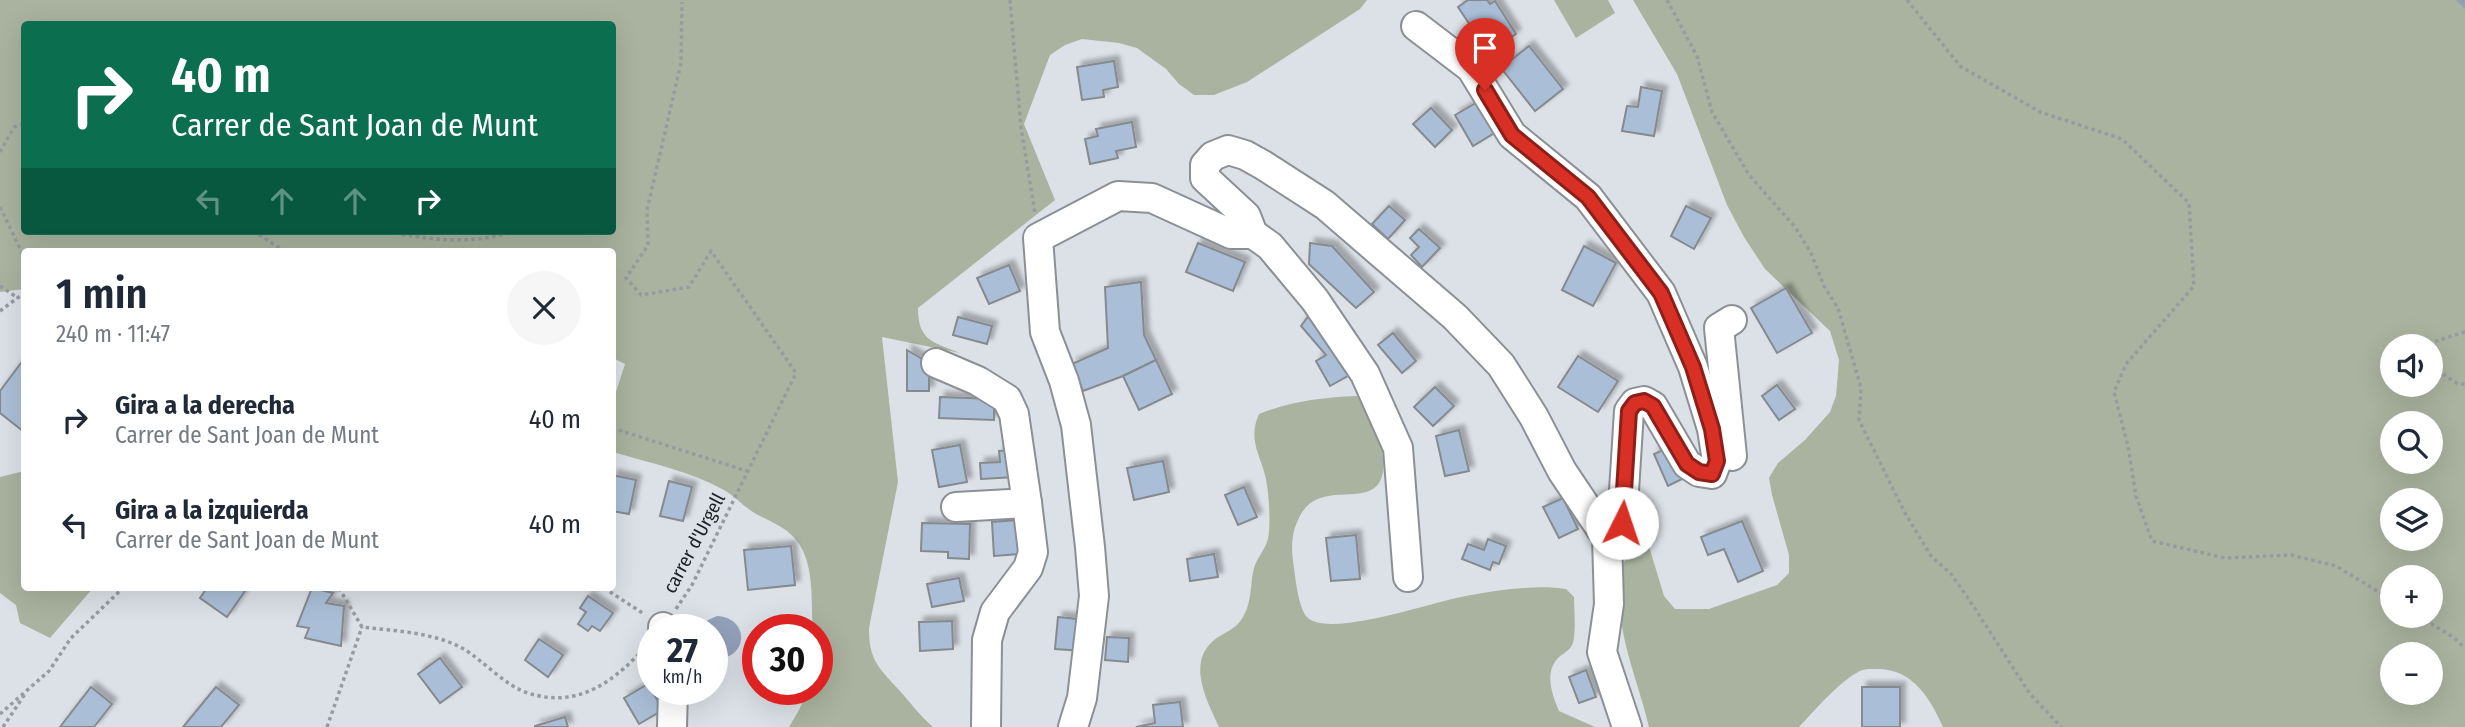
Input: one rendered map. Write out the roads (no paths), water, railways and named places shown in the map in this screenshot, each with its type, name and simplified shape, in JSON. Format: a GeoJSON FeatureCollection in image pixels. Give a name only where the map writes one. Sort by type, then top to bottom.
{"type":"FeatureCollection","features":[{"type":"Feature","properties":{"kind":"street"},"geometry":{"type":"LineString","coordinates":[[1416,26],[1471,68],[1512,135],[1588,197],[1661,293],[1693,367],[1712,429],[1717,461],[1712,474]]}},
{"type":"Feature","properties":{"kind":"street"},"geometry":{"type":"LineString","coordinates":[[1408,577],[1398,448],[1366,374],[1315,300],[1270,246],[1253,233],[1246,216],[1205,177],[1205,165],[1213,156],[1227,150],[1245,155],[1325,205],[1455,317],[1502,365],[1534,417],[1562,471],[1607,538],[1609,604],[1602,652],[1628,727]]}},
{"type":"Feature","properties":{"kind":"street"},"geometry":{"type":"LineString","coordinates":[[1073,727],[1082,698],[1094,596],[1076,425],[1064,381],[1045,331],[1038,238],[1118,196],[1152,198],[1231,234],[1253,233]]}},
{"type":"Feature","properties":{"kind":"street"},"geometry":{"type":"LineString","coordinates":[[1607,538],[1622,523],[1629,411],[1635,403],[1644,401],[1653,406],[1687,464],[1699,472],[1728,480],[1732,470],[1732,442],[1719,328],[1732,320]]}},
{"type":"Feature","properties":{"kind":"street"},"geometry":{"type":"LineString","coordinates":[[936,363],[978,381],[1007,399],[1014,414],[1027,503],[1033,552],[1028,568],[995,612],[987,640],[986,727]]}},
{"type":"Feature","properties":{"kind":"street"},"geometry":{"type":"LineString","coordinates":[[956,507],[1027,503]]}},
{"type":"Feature","properties":{"kind":"street"},"geometry":{"type":"LineString","coordinates":[[672,727],[673,705]]}},
{"type":"Feature","properties":{"kind":"water"},"geometry":{"type":"Polygon","coordinates":[[[728,619],[736,624],[740,631],[739,647],[728,656],[728,619]]]}},
{"type":"Feature","properties":{"kind":"waterway"},"geometry":{"type":"LineString","coordinates":[[2459,0],[2465,6]]}}]}
